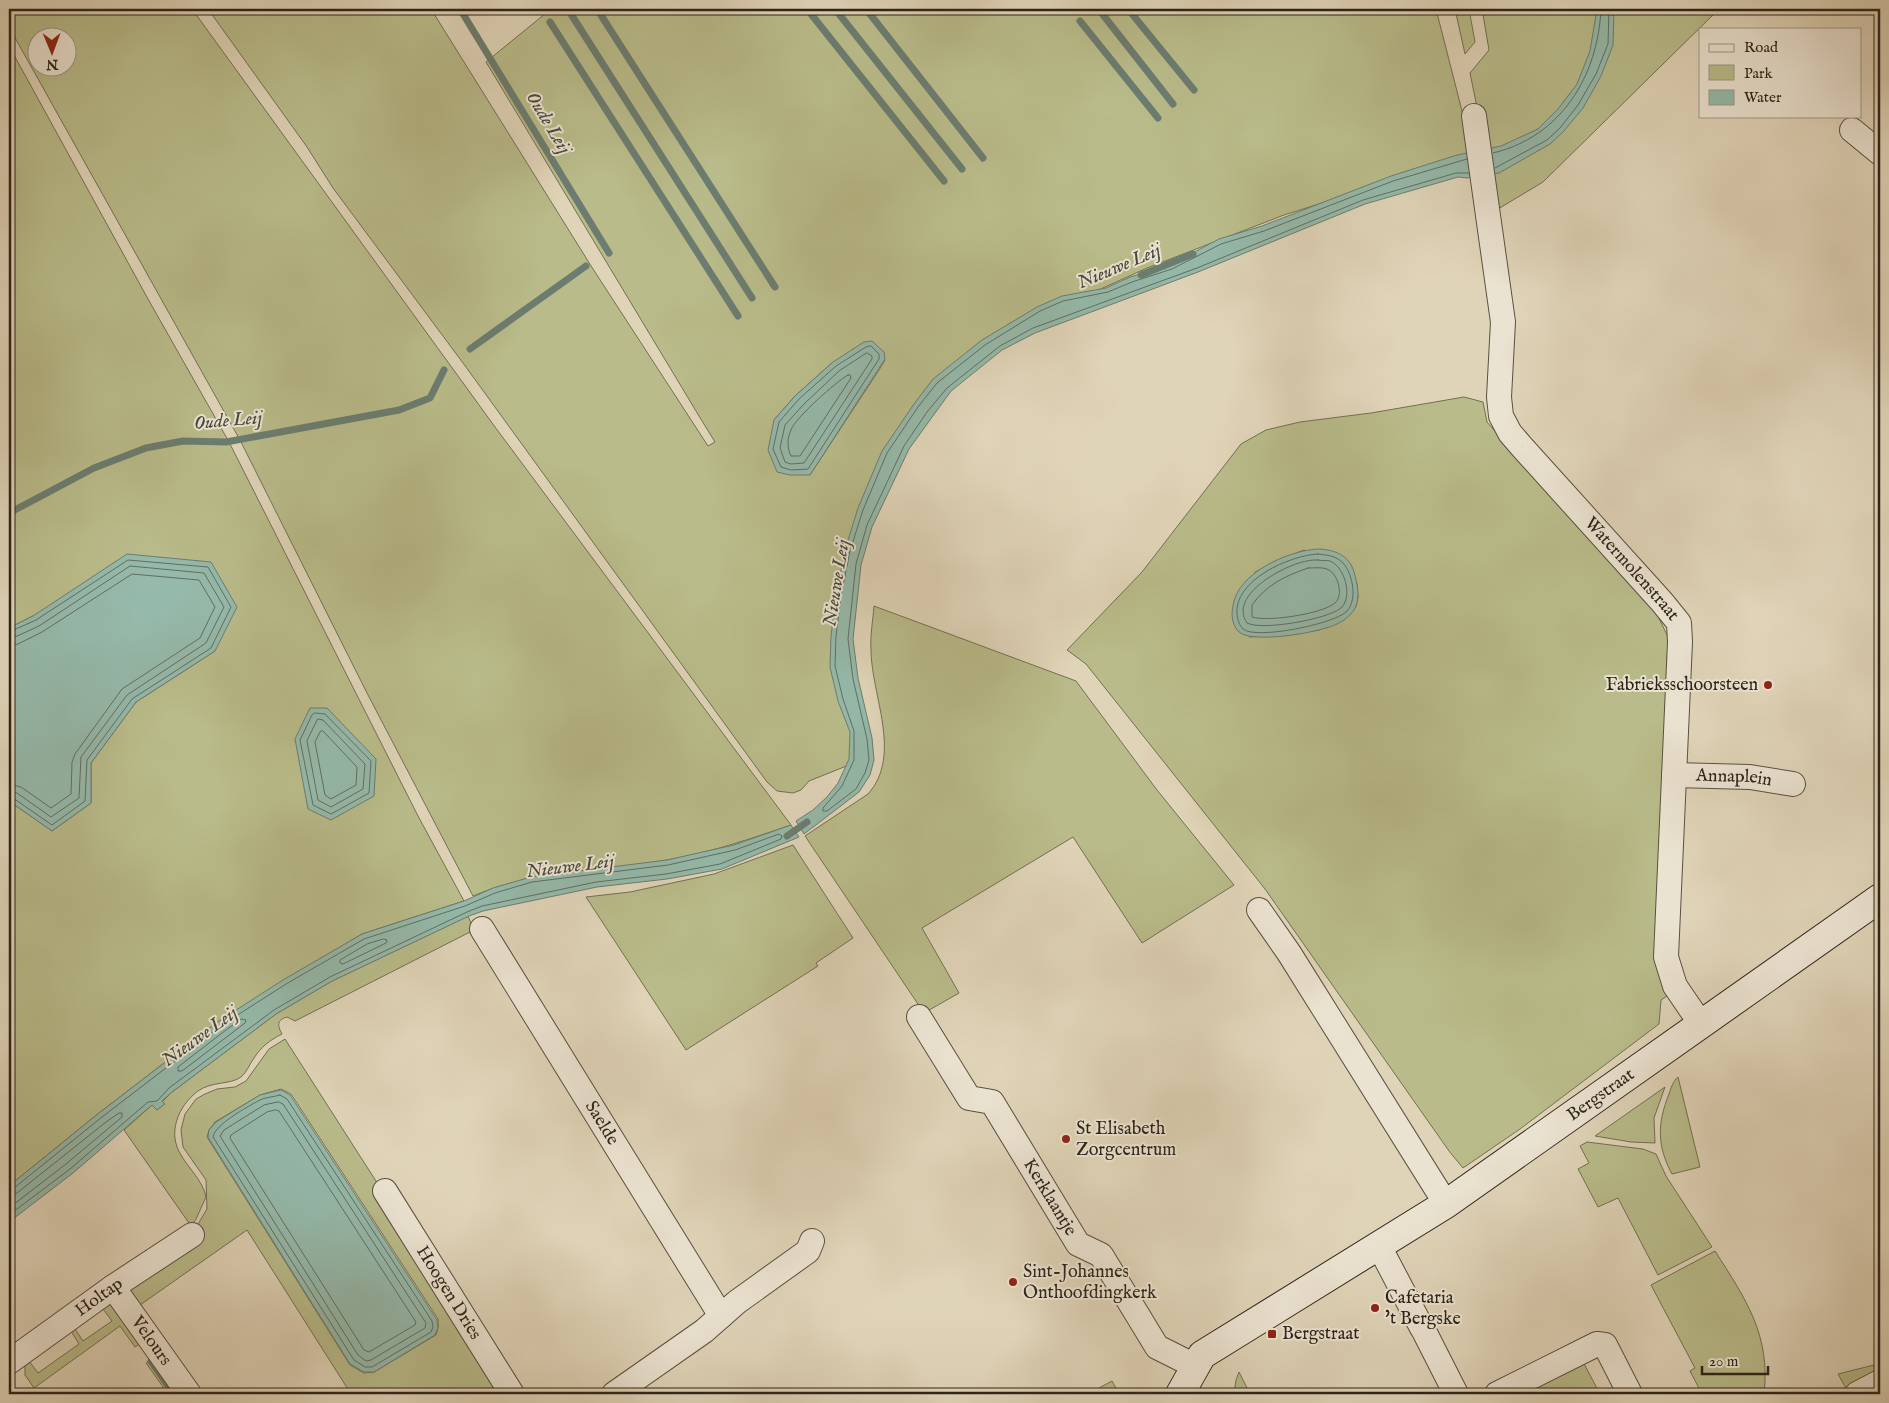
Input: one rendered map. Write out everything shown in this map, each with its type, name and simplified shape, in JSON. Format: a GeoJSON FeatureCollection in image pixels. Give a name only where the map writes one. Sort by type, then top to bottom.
{"type":"FeatureCollection","features":[{"type":"Feature","properties":{"kind":"street","name":"Watermolenstraat"},"geometry":{"type":"LineString","coordinates":[[1475,124],[1503,322],[1499,397],[1501,416],[1510,433],[1522,447],[1679,623],[1680,642],[1666,957],[1675,986],[1700,1024]]}},
{"type":"Feature","properties":{"kind":"street"},"geometry":{"type":"LineString","coordinates":[[1852,130],[1880,153]]}},
{"type":"Feature","properties":{"kind":"street","name":"Annaplein"},"geometry":{"type":"LineString","coordinates":[[1674,775],[1750,777],[1793,784]]}},
{"type":"Feature","properties":{"kind":"street","name":"Bergstraat"},"geometry":{"type":"LineString","coordinates":[[1180,1394],[1202,1354],[1446,1204],[1700,1024],[1878,905]]}},
{"type":"Feature","properties":{"kind":"street"},"geometry":{"type":"LineString","coordinates":[[1259,910],[1289,953],[1446,1204]]}},
{"type":"Feature","properties":{"kind":"street","name":"Saelde"},"geometry":{"type":"LineString","coordinates":[[482,929],[721,1316]]}},
{"type":"Feature","properties":{"kind":"street","name":"Kerklaantje"},"geometry":{"type":"LineString","coordinates":[[919,1017],[969,1098],[992,1102],[1078,1244],[1101,1255],[1157,1347],[1195,1366]]}},
{"type":"Feature","properties":{"kind":"street","name":"Hoogen Dries"},"geometry":{"type":"LineString","coordinates":[[385,1191],[512,1394]]}},
{"type":"Feature","properties":{"kind":"street","name":"Holtap"},"geometry":{"type":"LineString","coordinates":[[9,1362],[113,1287],[192,1235]]}},
{"type":"Feature","properties":{"kind":"street"},"geometry":{"type":"LineString","coordinates":[[614,1394],[704,1331],[737,1302],[808,1250],[812,1241]]}},
{"type":"Feature","properties":{"kind":"street"},"geometry":{"type":"LineString","coordinates":[[1379,1246],[1456,1394]]}},
{"type":"Feature","properties":{"kind":"street","name":"Velours"},"geometry":{"type":"LineString","coordinates":[[113,1287],[189,1394]]}},
{"type":"Feature","properties":{"kind":"street"},"geometry":{"type":"LineString","coordinates":[[1497,1394],[1597,1344],[1606,1345],[1630,1394]]}},
{"type":"Feature","properties":{"kind":"street"},"geometry":{"type":"LineString","coordinates":[[1857,1394],[1880,1382]]}},
{"type":"Feature","properties":{"kind":"green space"},"geometry":{"type":"Polygon","coordinates":[[[9,9],[192,9],[495,427],[791,825],[698,854],[642,864],[545,876],[497,887],[473,896],[367,693],[240,440],[38,78],[78,78],[78,28],[28,28],[28,61],[9,27],[9,9]]]}},
{"type":"Feature","properties":{"kind":"green space"},"geometry":{"type":"Polygon","coordinates":[[[208,9],[431,9],[593,269],[708,446],[715,442],[486,62],[551,9],[1436,9],[1474,158],[1398,179],[1284,215],[1147,268],[1039,317],[909,423],[842,605],[854,763],[809,781],[801,790],[793,793],[777,791],[767,782],[463,363],[333,188],[307,147],[208,9]],[[885,360],[833,362],[795,396],[774,420],[810,475],[885,360]]]}},
{"type":"Feature","properties":{"kind":"green space"},"geometry":{"type":"Polygon","coordinates":[[[1455,9],[1469,9],[1475,42],[1465,54],[1455,9]]]}},
{"type":"Feature","properties":{"kind":"green space"},"geometry":{"type":"Polygon","coordinates":[[[1482,9],[1719,9],[1543,182],[1498,209],[1470,73],[1489,50],[1482,9]]]}},
{"type":"Feature","properties":{"kind":"green space"},"geometry":{"type":"Polygon","coordinates":[[[9,46],[229,442],[418,816],[464,901],[362,934],[219,1021],[99,1113],[9,1186],[9,801],[52,831],[91,803],[91,763],[136,702],[215,651],[33,616],[9,628],[9,46]]]}},
{"type":"Feature","properties":{"kind":"green space"},"geometry":{"type":"Polygon","coordinates":[[[1464,397],[1483,402],[1487,422],[1657,614],[1668,637],[1656,949],[1667,996],[1661,1000],[1659,1024],[1520,1129],[1463,1168],[1449,1151],[1265,889],[1086,664],[1067,650],[1142,572],[1241,444],[1266,430],[1300,422],[1371,413],[1464,397]],[[1304,550],[1255,572],[1249,637],[1287,635],[1319,630],[1356,607],[1358,597],[1357,583],[1304,550]]]}},
{"type":"Feature","properties":{"kind":"green space"},"geometry":{"type":"Polygon","coordinates":[[[874,606],[1076,681],[1157,790],[1234,885],[1142,943],[1073,837],[922,928],[959,993],[924,1013],[805,836],[868,794],[878,778],[883,761],[884,743],[883,724],[872,667],[871,638],[874,606]]]}},
{"type":"Feature","properties":{"kind":"green space"},"geometry":{"type":"Polygon","coordinates":[[[793,845],[853,938],[816,963],[818,966],[686,1050],[586,897],[630,892],[714,874],[793,845]]]}},
{"type":"Feature","properties":{"kind":"green space"},"geometry":{"type":"Polygon","coordinates":[[[468,916],[474,930],[295,1021],[287,1017],[281,1020],[279,1028],[282,1034],[263,1047],[241,1077],[203,1088],[191,1097],[180,1112],[175,1129],[175,1138],[181,1155],[199,1180],[206,1197],[191,1226],[124,1130],[152,1105],[164,1104],[162,1102],[172,1092],[276,1014],[332,981],[468,916]]]}},
{"type":"Feature","properties":{"kind":"green space"},"geometry":{"type":"Polygon","coordinates":[[[285,1039],[390,1203],[496,1388],[487,1394],[351,1394],[247,1230],[140,1305],[130,1290],[201,1241],[194,1231],[207,1209],[206,1180],[183,1147],[181,1130],[185,1114],[196,1099],[205,1094],[217,1089],[235,1087],[246,1081],[269,1049],[285,1039]],[[281,1089],[260,1095],[215,1122],[209,1130],[207,1137],[350,1365],[364,1373],[374,1372],[436,1335],[438,1319],[291,1094],[281,1089]]]}},
{"type":"Feature","properties":{"kind":"green space"},"geometry":{"type":"Polygon","coordinates":[[[1678,1077],[1700,1167],[1672,1174],[1667,1164],[1660,1135],[1665,1105],[1673,1083],[1678,1077]]]}},
{"type":"Feature","properties":{"kind":"green space"},"geometry":{"type":"Polygon","coordinates":[[[1665,1087],[1654,1118],[1655,1143],[1631,1142],[1595,1136],[1665,1087]]]}},
{"type":"Feature","properties":{"kind":"green space"},"geometry":{"type":"Polygon","coordinates":[[[1587,1142],[1643,1149],[1656,1154],[1666,1176],[1712,1247],[1658,1275],[1618,1198],[1598,1207],[1578,1169],[1589,1163],[1580,1146],[1587,1142]]]}},
{"type":"Feature","properties":{"kind":"green space"},"geometry":{"type":"Polygon","coordinates":[[[1715,1251],[1746,1301],[1759,1335],[1764,1353],[1764,1394],[1702,1394],[1690,1371],[1695,1368],[1651,1285],[1715,1251]]]}},
{"type":"Feature","properties":{"kind":"green space"},"geometry":{"type":"Polygon","coordinates":[[[116,1300],[144,1341],[135,1347],[120,1326],[34,1388],[25,1375],[25,1365],[29,1361],[38,1373],[79,1344],[71,1331],[75,1329],[83,1341],[112,1321],[103,1309],[116,1300]]]}},
{"type":"Feature","properties":{"kind":"green space"},"geometry":{"type":"Polygon","coordinates":[[[156,1357],[182,1394],[168,1394],[146,1363],[156,1357]]]}},
{"type":"Feature","properties":{"kind":"green space"},"geometry":{"type":"Polygon","coordinates":[[[1582,1360],[1600,1394],[1515,1394],[1582,1360]]]}},
{"type":"Feature","properties":{"kind":"green space"},"geometry":{"type":"Polygon","coordinates":[[[1878,1364],[1880,1372],[1847,1390],[1838,1374],[1878,1364]]]}},
{"type":"Feature","properties":{"kind":"green space"},"geometry":{"type":"Polygon","coordinates":[[[1239,1372],[1250,1394],[1234,1394],[1239,1372]]]}},
{"type":"Feature","properties":{"kind":"green space"},"geometry":{"type":"Polygon","coordinates":[[[1112,1381],[1117,1390],[1116,1394],[1088,1394],[1112,1381]]]}},
{"type":"Feature","properties":{"kind":"water"},"geometry":{"type":"Polygon","coordinates":[[[1597,9],[1614,9],[1613,45],[1601,76],[1583,108],[1550,144],[1499,173],[1467,178],[1458,177],[1365,204],[1198,272],[1035,333],[1002,350],[951,391],[909,449],[872,527],[861,565],[853,639],[858,678],[872,738],[874,760],[870,775],[859,792],[804,834],[796,821],[813,810],[827,797],[838,783],[849,759],[850,732],[838,701],[830,667],[831,636],[836,595],[845,550],[858,508],[882,451],[933,379],[982,340],[1037,307],[1062,296],[1106,288],[1130,277],[1170,265],[1219,239],[1262,226],[1391,176],[1457,155],[1501,146],[1538,129],[1558,109],[1577,84],[1590,51],[1597,9]]]}},
{"type":"Feature","properties":{"kind":"water"},"geometry":{"type":"Polygon","coordinates":[[[872,341],[884,352],[885,359],[810,475],[790,475],[777,472],[768,450],[774,420],[795,396],[833,362],[864,342],[872,341]]]}},
{"type":"Feature","properties":{"kind":"water"},"geometry":{"type":"Polygon","coordinates":[[[1319,549],[1341,554],[1352,566],[1358,593],[1355,609],[1351,614],[1346,619],[1329,627],[1286,636],[1256,637],[1245,635],[1238,631],[1233,622],[1232,609],[1237,594],[1244,583],[1266,566],[1280,559],[1307,550],[1319,549]]]}},
{"type":"Feature","properties":{"kind":"water"},"geometry":{"type":"Polygon","coordinates":[[[127,554],[211,562],[237,607],[215,651],[136,702],[91,763],[91,803],[52,831],[9,801],[9,628],[33,616],[127,554]]]}},
{"type":"Feature","properties":{"kind":"water"},"geometry":{"type":"Polygon","coordinates":[[[310,708],[327,708],[376,759],[374,796],[331,820],[308,809],[295,739],[310,708]]]}},
{"type":"Feature","properties":{"kind":"water"},"geometry":{"type":"Polygon","coordinates":[[[791,825],[799,837],[722,869],[667,879],[597,887],[483,911],[332,981],[276,1014],[172,1092],[162,1101],[165,1104],[157,1110],[152,1105],[73,1173],[9,1222],[9,1186],[99,1113],[219,1021],[283,980],[362,934],[464,901],[493,888],[531,877],[667,860],[734,845],[791,825]]]}},
{"type":"Feature","properties":{"kind":"water"},"geometry":{"type":"Polygon","coordinates":[[[281,1090],[290,1095],[437,1320],[438,1328],[435,1335],[374,1372],[364,1372],[350,1364],[208,1137],[209,1130],[216,1122],[260,1095],[281,1090]]]}},
{"type":"Feature","properties":{"kind":"waterway","name":"Oude Leij"},"geometry":{"type":"LineString","coordinates":[[460,9],[609,253]]}},
{"type":"Feature","properties":{"kind":"waterway"},"geometry":{"type":"LineString","coordinates":[[597,9],[775,287]]}},
{"type":"Feature","properties":{"kind":"waterway"},"geometry":{"type":"LineString","coordinates":[[807,9],[944,181]]}},
{"type":"Feature","properties":{"kind":"waterway"},"geometry":{"type":"LineString","coordinates":[[835,9],[962,169]]}},
{"type":"Feature","properties":{"kind":"waterway"},"geometry":{"type":"LineString","coordinates":[[866,9],[983,158]]}},
{"type":"Feature","properties":{"kind":"waterway"},"geometry":{"type":"LineString","coordinates":[[1128,9],[1194,90]]}},
{"type":"Feature","properties":{"kind":"waterway"},"geometry":{"type":"LineString","coordinates":[[569,11],[752,298]]}},
{"type":"Feature","properties":{"kind":"waterway"},"geometry":{"type":"LineString","coordinates":[[1100,11],[1173,104]]}},
{"type":"Feature","properties":{"kind":"waterway"},"geometry":{"type":"LineString","coordinates":[[1080,21],[1158,118]]}},
{"type":"Feature","properties":{"kind":"waterway"},"geometry":{"type":"LineString","coordinates":[[550,22],[738,316]]}},
{"type":"Feature","properties":{"kind":"waterway","name":"Nieuwe Leij"},"geometry":{"type":"LineString","coordinates":[[1141,275],[1193,254]]}},
{"type":"Feature","properties":{"kind":"waterway","name":"Oude Leij"},"geometry":{"type":"LineString","coordinates":[[470,349],[586,266]]}},
{"type":"Feature","properties":{"kind":"waterway","name":"Oude Leij"},"geometry":{"type":"LineString","coordinates":[[9,513],[94,468],[146,448],[183,441],[226,442],[399,410],[430,398],[444,370]]}},
{"type":"Feature","properties":{"kind":"waterway","name":"Nieuwe Leij"},"geometry":{"type":"LineString","coordinates":[[787,836],[807,822]]}},
{"type":"Feature","properties":{"kind":"waterway"},"geometry":{"type":"LineString","coordinates":[[151,1361],[174,1394]]}},
{"type":"Feature","properties":{"kind":"place","name":"Fabrieksschoorsteen"},"geometry":{"type":"Point","coordinates":[1768,685]}},
{"type":"Feature","properties":{"kind":"place","name":"St Elisabeth Zorgcentrum"},"geometry":{"type":"Point","coordinates":[1066,1139]}},
{"type":"Feature","properties":{"kind":"place","name":"Sint-Johannes Onthoofdingkerk"},"geometry":{"type":"Point","coordinates":[1013,1282]}},
{"type":"Feature","properties":{"kind":"place","name":"Cafetaria 't Bergske"},"geometry":{"type":"Point","coordinates":[1375,1308]}},
{"type":"Feature","properties":{"kind":"place","name":"Bergstraat"},"geometry":{"type":"Point","coordinates":[1272,1334]}}]}
